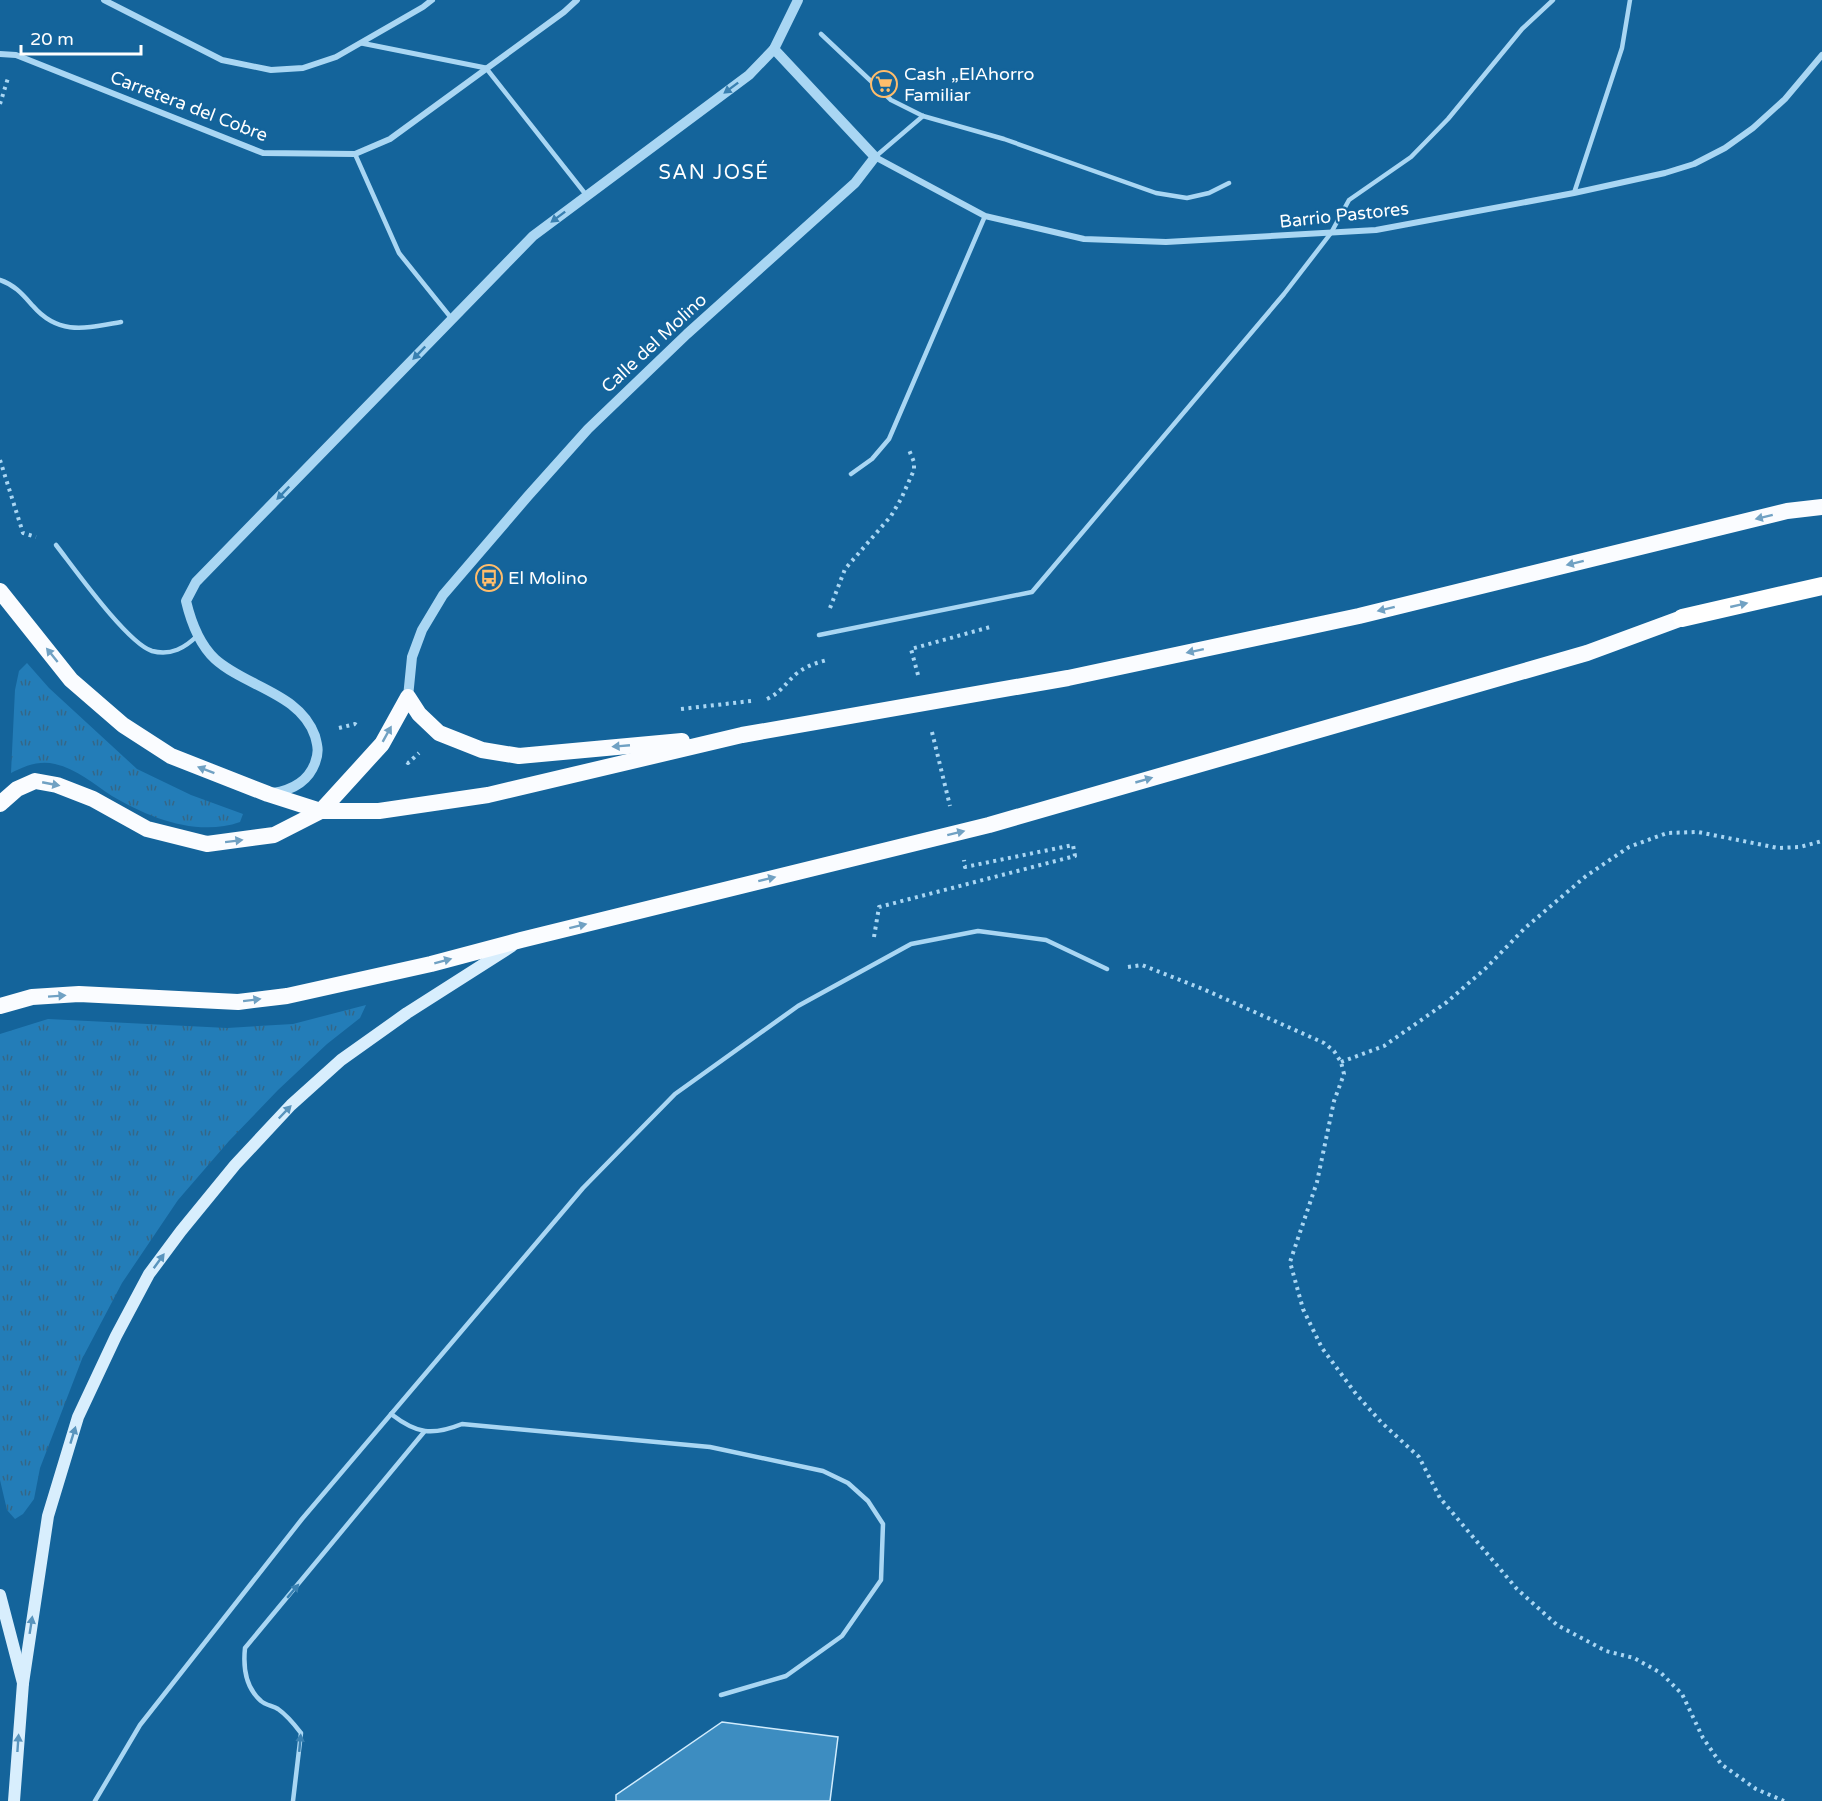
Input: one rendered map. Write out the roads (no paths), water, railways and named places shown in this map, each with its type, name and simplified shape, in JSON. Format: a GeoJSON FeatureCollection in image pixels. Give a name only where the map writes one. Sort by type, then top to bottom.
{"type":"FeatureCollection","features":[{"type":"Feature","properties":{"kind":"highway"},"geometry":{"type":"LineString","coordinates":[[0,591],[71,680],[123,725],[171,756],[268,794],[321,811],[379,811],[488,795],[742,735],[1068,678],[1359,616],[1776,514],[1822,507]]}},
{"type":"Feature","properties":{"kind":"highway"},"geometry":{"type":"LineString","coordinates":[[0,1006],[32,997],[79,994],[238,1002],[287,996],[431,964],[989,825],[1587,652],[1682,618],[1822,586]]}},
{"type":"Feature","properties":{"kind":"highway"},"geometry":{"type":"LineString","coordinates":[[0,804],[17,789],[35,782],[57,785],[93,799],[147,829],[207,844],[274,836],[321,811],[382,744],[408,697],[419,714],[439,734],[482,750],[519,756],[742,735]]}},
{"type":"Feature","properties":{"kind":"main road"},"geometry":{"type":"LineString","coordinates":[[14,1801],[22,1683],[48,1516],[78,1417],[116,1336],[149,1274],[235,1164],[291,1105],[341,1060],[407,1013],[521,940]]}},
{"type":"Feature","properties":{"kind":"main road"},"geometry":{"type":"LineString","coordinates":[[0,1595],[22,1683]]}},
{"type":"Feature","properties":{"kind":"street"},"geometry":{"type":"LineString","coordinates":[[104,0],[222,60],[271,70],[303,68],[336,57],[432,0]]}},
{"type":"Feature","properties":{"kind":"street","name":"Carretera del Cobre"},"geometry":{"type":"LineString","coordinates":[[0,54],[16,55],[263,153],[355,154],[390,139],[564,12],[577,0]]}},
{"type":"Feature","properties":{"kind":"street"},"geometry":{"type":"LineString","coordinates":[[268,794],[288,791],[301,783],[313,768],[319,751],[314,734],[306,717],[280,697],[238,675],[214,658],[198,636],[186,601],[196,582],[533,236],[749,75],[774,49],[798,0]]}},
{"type":"Feature","properties":{"kind":"street"},"geometry":{"type":"LineString","coordinates":[[361,43],[486,68]]}},
{"type":"Feature","properties":{"kind":"street"},"geometry":{"type":"LineString","coordinates":[[774,49],[875,157]]}},
{"type":"Feature","properties":{"kind":"street","name":"Barrio Pastores"},"geometry":{"type":"LineString","coordinates":[[875,157],[985,216],[1084,239],[1166,243],[1376,230],[1574,193],[1665,173],[1694,164],[1754,129],[1822,55]]}},
{"type":"Feature","properties":{"kind":"street","name":"Calle del Molino"},"geometry":{"type":"LineString","coordinates":[[408,697],[412,657],[422,630],[438,603],[528,496],[588,429],[695,326],[855,183],[875,157]]}},
{"type":"Feature","properties":{"kind":"lane"},"geometry":{"type":"LineString","coordinates":[[819,635],[1032,592],[1284,294],[1331,233],[1349,200],[1411,157],[1448,119],[1522,29],[1553,0]]}},
{"type":"Feature","properties":{"kind":"lane"},"geometry":{"type":"LineString","coordinates":[[1574,193],[1622,48],[1630,0]]}},
{"type":"Feature","properties":{"kind":"lane"},"geometry":{"type":"LineString","coordinates":[[821,34],[891,100],[923,116],[1004,139],[1156,193],[1187,198],[1209,193],[1229,183]]}},
{"type":"Feature","properties":{"kind":"lane"},"geometry":{"type":"LineString","coordinates":[[486,68],[586,196]]}},
{"type":"Feature","properties":{"kind":"lane"},"geometry":{"type":"LineString","coordinates":[[875,157],[923,116]]}},
{"type":"Feature","properties":{"kind":"lane"},"geometry":{"type":"LineString","coordinates":[[355,154],[399,253],[452,319]]}},
{"type":"Feature","properties":{"kind":"lane"},"geometry":{"type":"LineString","coordinates":[[851,474],[872,459],[889,439],[985,216]]}},
{"type":"Feature","properties":{"kind":"lane"},"geometry":{"type":"LineString","coordinates":[[0,280],[9,283],[21,292],[50,321],[65,327],[83,328],[121,322]]}},
{"type":"Feature","properties":{"kind":"lane"},"geometry":{"type":"LineString","coordinates":[[56,545],[97,599],[139,644],[150,650],[164,653],[177,651],[189,645],[198,636]]}},
{"type":"Feature","properties":{"kind":"lane"},"geometry":{"type":"LineString","coordinates":[[95,1801],[140,1725],[302,1519],[583,1188],[675,1094],[798,1006],[911,944],[978,931],[1046,940],[1107,969]]}},
{"type":"Feature","properties":{"kind":"lane"},"geometry":{"type":"LineString","coordinates":[[391,1414],[406,1426],[424,1432],[444,1431],[462,1424],[710,1447],[823,1471],[848,1483],[868,1501],[883,1524],[881,1580],[842,1636],[786,1676],[721,1695]]}},
{"type":"Feature","properties":{"kind":"lane"},"geometry":{"type":"LineString","coordinates":[[293,1801],[301,1733],[291,1720],[277,1709],[262,1702],[252,1691],[246,1678],[245,1648],[424,1432]]}},
{"type":"Feature","properties":{"kind":"place","name":"Cash „ElAhorro Familiar"},"geometry":{"type":"Point","coordinates":[884,84]}},
{"type":"Feature","properties":{"kind":"place","name":"El Molino"},"geometry":{"type":"Point","coordinates":[489,578]}},
{"type":"Feature","properties":{"kind":"district","name":"SAN JOSÉ"},"geometry":{"type":"Point","coordinates":[714,172]}}]}
